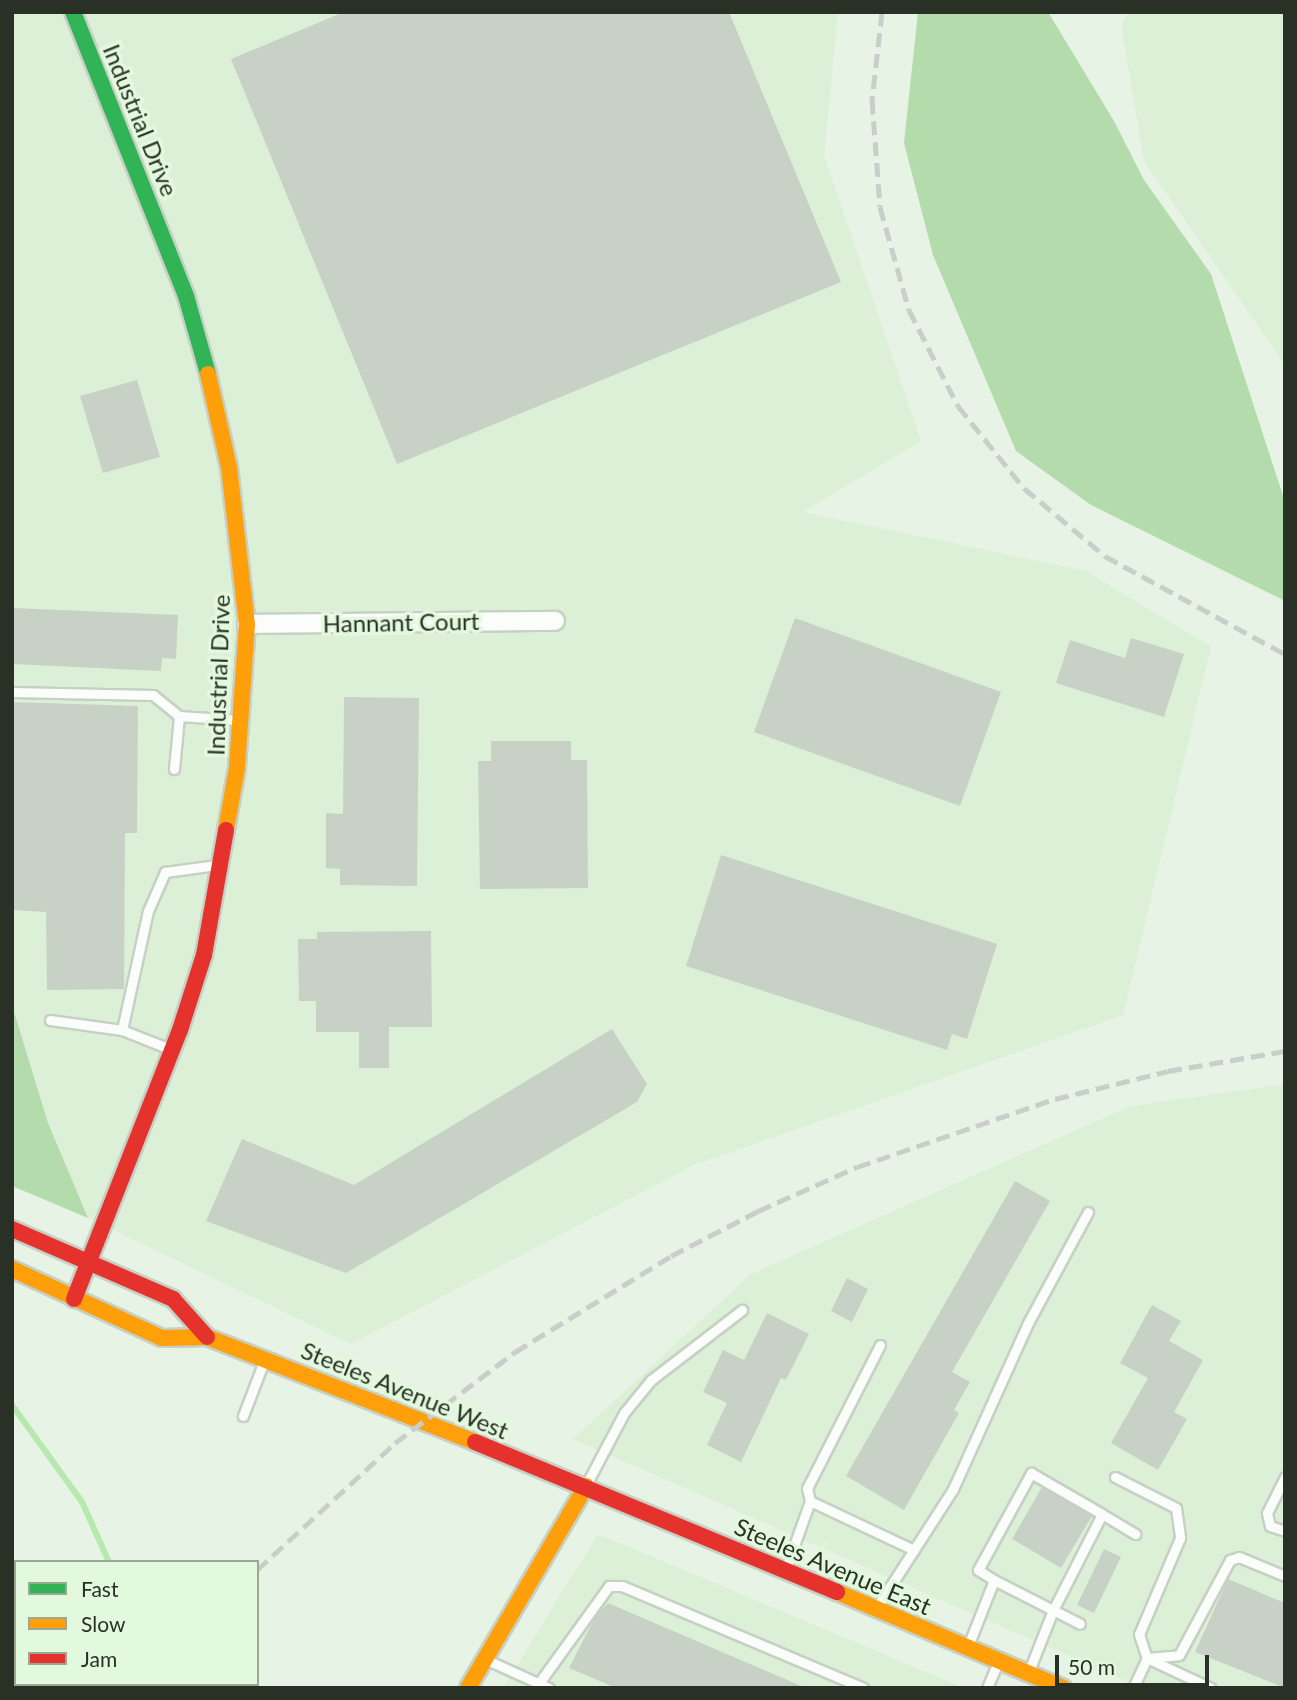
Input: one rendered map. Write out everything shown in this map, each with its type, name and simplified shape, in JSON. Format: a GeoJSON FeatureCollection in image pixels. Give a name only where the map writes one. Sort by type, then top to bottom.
{"type":"FeatureCollection","features":[{"type":"Feature","properties":{"kind":"street","name":"Industrial Drive"},"geometry":{"type":"LineString","coordinates":[[73,12],[187,296],[203,349],[229,467],[247,624],[240,720],[222,865],[204,955],[172,1050],[74,1299]]}},
{"type":"Feature","properties":{"kind":"street","name":"Hannant Court"},"geometry":{"type":"LineString","coordinates":[[247,624],[555,621]]}},
{"type":"Feature","properties":{"kind":"street","name":"Steeles Avenue West"},"geometry":{"type":"LineString","coordinates":[[12,1229],[173,1299],[207,1337]]}},
{"type":"Feature","properties":{"kind":"street","name":"Steeles Avenue West"},"geometry":{"type":"LineString","coordinates":[[12,1269],[162,1338],[207,1337],[586,1486]]}},
{"type":"Feature","properties":{"kind":"street","name":"Steeles Avenue East"},"geometry":{"type":"LineString","coordinates":[[586,1486],[1063,1688]]}},
{"type":"Feature","properties":{"kind":"street"},"geometry":{"type":"LineString","coordinates":[[468,1688],[586,1486]]}},
{"type":"Feature","properties":{"kind":"lane"},"geometry":{"type":"LineString","coordinates":[[12,692],[153,695],[178,716],[240,720]]}},
{"type":"Feature","properties":{"kind":"lane"},"geometry":{"type":"LineString","coordinates":[[174,769],[178,716]]}},
{"type":"Feature","properties":{"kind":"lane"},"geometry":{"type":"LineString","coordinates":[[122,1030],[148,911],[160,880],[172,868],[222,865]]}},
{"type":"Feature","properties":{"kind":"lane"},"geometry":{"type":"LineString","coordinates":[[50,1020],[122,1030],[172,1050]]}},
{"type":"Feature","properties":{"kind":"lane"},"geometry":{"type":"LineString","coordinates":[[876,1609],[953,1489],[1028,1323],[1088,1212]]}},
{"type":"Feature","properties":{"kind":"lane"},"geometry":{"type":"LineString","coordinates":[[586,1486],[624,1413],[651,1380],[741,1310]]}},
{"type":"Feature","properties":{"kind":"lane"},"geometry":{"type":"LineString","coordinates":[[785,1571],[810,1501],[807,1488],[880,1345]]}},
{"type":"Feature","properties":{"kind":"lane"},"geometry":{"type":"LineString","coordinates":[[243,1416],[264,1359]]}},
{"type":"Feature","properties":{"kind":"lane"},"geometry":{"type":"LineString","coordinates":[[1080,1624],[978,1570],[1031,1473],[1135,1534]]}},
{"type":"Feature","properties":{"kind":"lane"},"geometry":{"type":"LineString","coordinates":[[1115,1477],[1176,1508],[1180,1538],[1139,1634],[1147,1658],[1133,1688]]}},
{"type":"Feature","properties":{"kind":"lane"},"geometry":{"type":"LineString","coordinates":[[1285,1477],[1267,1513],[1270,1526],[1285,1531]]}},
{"type":"Feature","properties":{"kind":"lane"},"geometry":{"type":"LineString","coordinates":[[810,1501],[914,1550]]}},
{"type":"Feature","properties":{"kind":"lane"},"geometry":{"type":"LineString","coordinates":[[1028,1673],[1053,1610],[1102,1514]]}},
{"type":"Feature","properties":{"kind":"lane"},"geometry":{"type":"LineString","coordinates":[[1147,1658],[1179,1655],[1230,1560],[1239,1557],[1285,1576]]}},
{"type":"Feature","properties":{"kind":"lane"},"geometry":{"type":"LineString","coordinates":[[967,1647],[994,1580]]}},
{"type":"Feature","properties":{"kind":"lane"},"geometry":{"type":"LineString","coordinates":[[539,1684],[609,1586],[622,1586],[863,1688]]}},
{"type":"Feature","properties":{"kind":"lane"},"geometry":{"type":"LineString","coordinates":[[1147,1658],[1211,1688]]}},
{"type":"Feature","properties":{"kind":"lane"},"geometry":{"type":"LineString","coordinates":[[484,1659],[549,1688]]}},
{"type":"Feature","properties":{"kind":"lane"},"geometry":{"type":"LineString","coordinates":[[987,1688],[998,1660]]}},
{"type":"Feature","properties":{"kind":"shaded area"},"geometry":{"type":"Polygon","coordinates":[[[12,12],[838,12],[824,155],[921,441],[802,512],[1086,571],[1211,647],[1123,1015],[694,1165],[351,1344],[88,1218],[48,1123],[12,1005],[12,12]]]}},
{"type":"Feature","properties":{"kind":"shaded area"},"geometry":{"type":"Polygon","coordinates":[[[1128,12],[1285,12],[1285,365],[1144,161],[1121,25],[1128,12]]]}},
{"type":"Feature","properties":{"kind":"shaded area"},"geometry":{"type":"Polygon","coordinates":[[[1285,1084],[1285,1688],[1142,1688],[573,1439],[751,1274],[1131,1106],[1285,1084]]]}},
{"type":"Feature","properties":{"kind":"shaded area"},"geometry":{"type":"Polygon","coordinates":[[[598,1534],[964,1688],[503,1688],[598,1534]]]}},
{"type":"Feature","properties":{"kind":"green space"},"geometry":{"type":"Polygon","coordinates":[[[918,12],[1048,12],[1114,121],[1144,180],[1211,274],[1285,502],[1285,601],[1091,505],[1016,451],[933,255],[904,143],[918,12]]]}},
{"type":"Feature","properties":{"kind":"green space"},"geometry":{"type":"Polygon","coordinates":[[[12,1005],[48,1123],[88,1218],[12,1186],[12,1005]]]}},
{"type":"Feature","properties":{"kind":"building"},"geometry":{"type":"Polygon","coordinates":[[[344,12],[729,12],[841,282],[397,464],[231,59],[344,12]]]}},
{"type":"Feature","properties":{"kind":"building"},"geometry":{"type":"Polygon","coordinates":[[[137,380],[160,457],[103,473],[80,396],[137,380]]]}},
{"type":"Feature","properties":{"kind":"building"},"geometry":{"type":"Polygon","coordinates":[[[13,608],[178,615],[176,659],[162,658],[161,671],[12,664],[13,608]]]}},
{"type":"Feature","properties":{"kind":"building"},"geometry":{"type":"Polygon","coordinates":[[[795,618],[1001,692],[960,806],[754,732],[795,618]]]}},
{"type":"Feature","properties":{"kind":"building"},"geometry":{"type":"Polygon","coordinates":[[[1131,638],[1184,654],[1164,717],[1056,683],[1070,640],[1125,658],[1131,638]]]}},
{"type":"Feature","properties":{"kind":"building"},"geometry":{"type":"Polygon","coordinates":[[[344,697],[419,698],[417,886],[340,885],[340,869],[326,868],[326,813],[343,814],[344,697]]]}},
{"type":"Feature","properties":{"kind":"building"},"geometry":{"type":"Polygon","coordinates":[[[12,702],[138,706],[137,833],[125,833],[124,989],[47,990],[46,912],[12,910],[12,702]]]}},
{"type":"Feature","properties":{"kind":"building"},"geometry":{"type":"Polygon","coordinates":[[[491,741],[571,741],[571,760],[587,760],[588,888],[480,889],[478,761],[491,761],[491,741]]]}},
{"type":"Feature","properties":{"kind":"building"},"geometry":{"type":"Polygon","coordinates":[[[721,855],[997,944],[967,1039],[952,1034],[947,1050],[686,966],[721,855]]]}},
{"type":"Feature","properties":{"kind":"building"},"geometry":{"type":"Polygon","coordinates":[[[431,931],[432,1027],[389,1027],[389,1068],[359,1068],[359,1032],[316,1032],[316,1001],[299,1001],[298,939],[317,939],[317,932],[431,931]]]}},
{"type":"Feature","properties":{"kind":"building"},"geometry":{"type":"Polygon","coordinates":[[[612,1029],[647,1084],[637,1102],[346,1273],[206,1221],[242,1139],[354,1185],[612,1029]]]}},
{"type":"Feature","properties":{"kind":"building"},"geometry":{"type":"Polygon","coordinates":[[[1015,1181],[1050,1201],[952,1372],[970,1382],[954,1410],[959,1413],[904,1510],[846,1476],[1015,1181]]]}},
{"type":"Feature","properties":{"kind":"building"},"geometry":{"type":"Polygon","coordinates":[[[847,1278],[868,1289],[852,1322],[831,1311],[847,1278]]]}},
{"type":"Feature","properties":{"kind":"building"},"geometry":{"type":"Polygon","coordinates":[[[1152,1305],[1181,1321],[1169,1341],[1203,1360],[1174,1412],[1187,1419],[1158,1470],[1111,1443],[1148,1378],[1120,1363],[1152,1305]]]}},
{"type":"Feature","properties":{"kind":"building"},"geometry":{"type":"Polygon","coordinates":[[[767,1313],[809,1334],[786,1380],[781,1378],[741,1462],[707,1445],[727,1403],[703,1392],[723,1350],[744,1360],[767,1313]]]}},
{"type":"Feature","properties":{"kind":"building"},"geometry":{"type":"Polygon","coordinates":[[[1042,1487],[1092,1516],[1061,1568],[1012,1539],[1042,1487]]]}},
{"type":"Feature","properties":{"kind":"building"},"geometry":{"type":"Polygon","coordinates":[[[1104,1549],[1121,1557],[1094,1613],[1077,1605],[1104,1549]]]}},
{"type":"Feature","properties":{"kind":"building"},"geometry":{"type":"Polygon","coordinates":[[[1228,1579],[1285,1603],[1285,1688],[1195,1652],[1228,1579]]]}},
{"type":"Feature","properties":{"kind":"building"},"geometry":{"type":"Polygon","coordinates":[[[608,1603],[806,1688],[616,1688],[569,1668],[594,1619],[608,1603]]]}},
{"type":"Feature","properties":{"kind":"waterway"},"geometry":{"type":"LineString","coordinates":[[12,1405],[82,1502],[108,1560]]}},
{"type":"Feature","properties":{"kind":"railway"},"geometry":{"type":"LineString","coordinates":[[882,12],[872,100],[880,207],[909,310],[958,406],[1024,488],[1105,556],[1285,654]]}},
{"type":"Feature","properties":{"kind":"railway"},"geometry":{"type":"LineString","coordinates":[[259,1568],[395,1443],[515,1352],[671,1256],[758,1211],[857,1167],[1055,1099],[1168,1071],[1285,1051]]}},
{"type":"Feature","properties":{"kind":"traffic: fast"},"geometry":{"type":"LineString","coordinates":[[73,12],[186,296],[208,374]]}},
{"type":"Feature","properties":{"kind":"traffic: slow"},"geometry":{"type":"LineString","coordinates":[[208,374],[229,467],[247,624],[237,768],[226,830]]}},
{"type":"Feature","properties":{"kind":"traffic: slow"},"geometry":{"type":"LineString","coordinates":[[12,1269],[162,1338],[207,1337],[475,1442]]}},
{"type":"Feature","properties":{"kind":"traffic: slow"},"geometry":{"type":"LineString","coordinates":[[468,1688],[586,1486]]}},
{"type":"Feature","properties":{"kind":"traffic: slow"},"geometry":{"type":"LineString","coordinates":[[837,1592],[1063,1688]]}},
{"type":"Feature","properties":{"kind":"traffic: jam"},"geometry":{"type":"LineString","coordinates":[[74,1299],[180,1030],[204,955],[226,830]]}},
{"type":"Feature","properties":{"kind":"traffic: jam"},"geometry":{"type":"LineString","coordinates":[[12,1229],[173,1299],[207,1337]]}},
{"type":"Feature","properties":{"kind":"traffic: jam"},"geometry":{"type":"LineString","coordinates":[[475,1442],[837,1592]]}}]}
